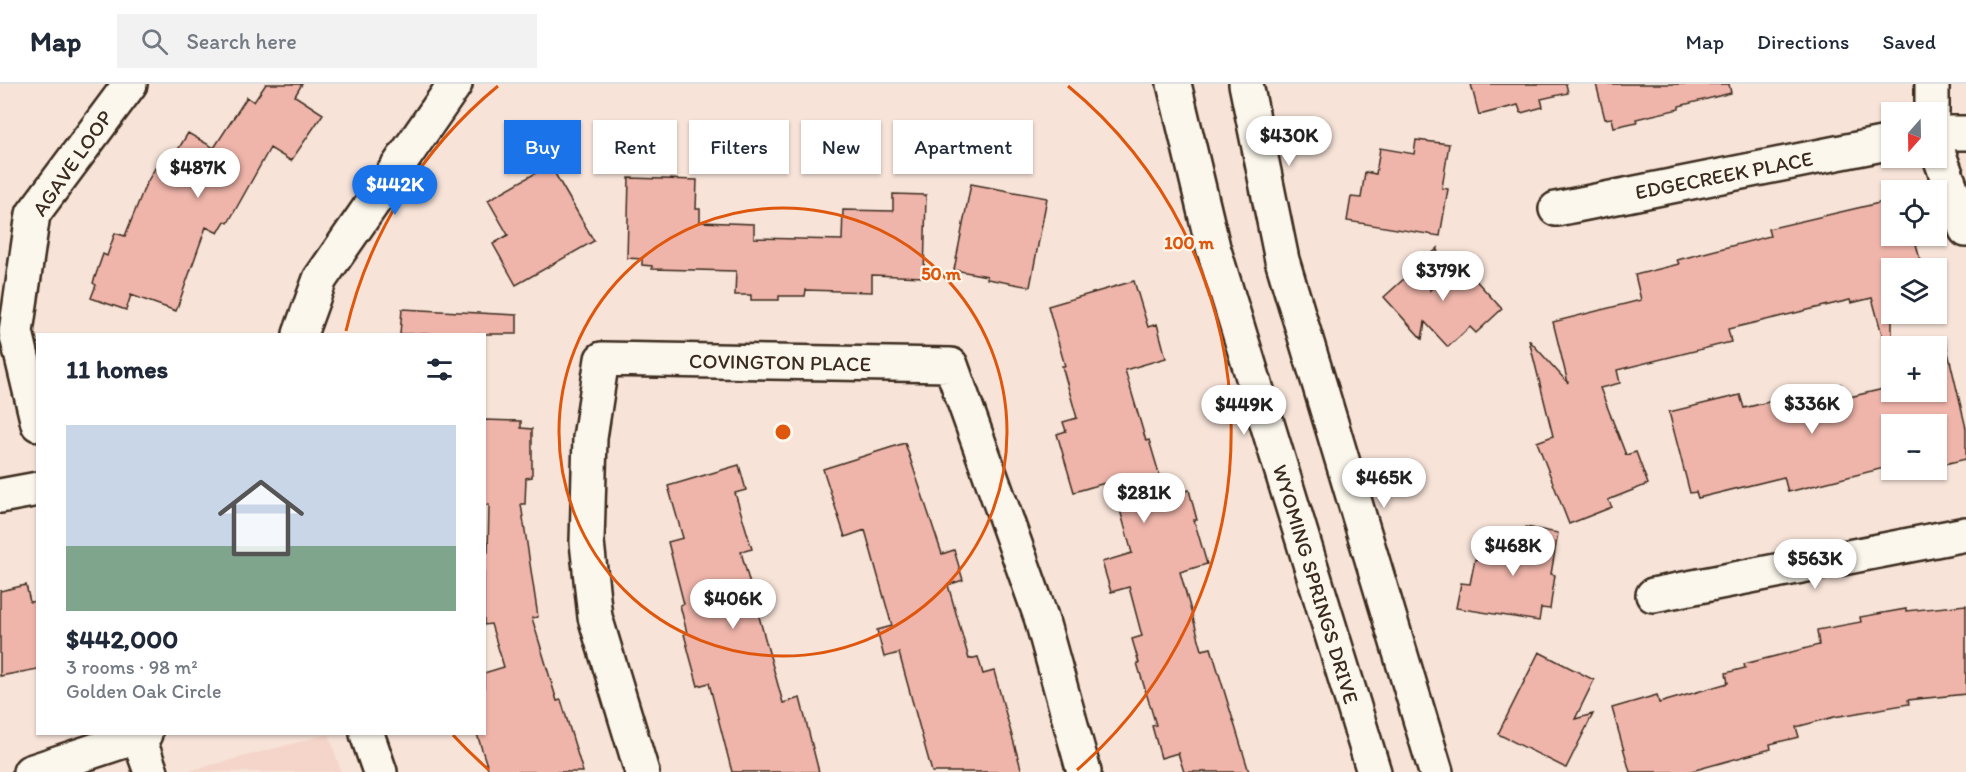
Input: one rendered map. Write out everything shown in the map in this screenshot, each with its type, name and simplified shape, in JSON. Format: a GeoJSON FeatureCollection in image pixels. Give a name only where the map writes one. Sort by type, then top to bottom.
{"type":"FeatureCollection","features":[{"type":"Feature","properties":{"kind":"street","name":"AGAVE LOOP"},"geometry":{"type":"LineString","coordinates":[[36,415],[16,332],[33,214],[130,84]]}},
{"type":"Feature","properties":{"kind":"street"},"geometry":{"type":"LineString","coordinates":[[300,333],[320,279],[454,84]]}},
{"type":"Feature","properties":{"kind":"street","name":"WYOMING SPRINGS DRIVE"},"geometry":{"type":"LineString","coordinates":[[1174,84],[1213,247],[1374,772]]}},
{"type":"Feature","properties":{"kind":"street"},"geometry":{"type":"LineString","coordinates":[[1246,84],[1282,260],[1436,772]]}},
{"type":"Feature","properties":{"kind":"street"},"geometry":{"type":"LineString","coordinates":[[1932,84],[1932,102]]}},
{"type":"Feature","properties":{"kind":"street"},"geometry":{"type":"LineString","coordinates":[[1947,133],[1966,133]]}},
{"type":"Feature","properties":{"kind":"street","name":"EDGECREEK PLACE"},"geometry":{"type":"LineString","coordinates":[[1556,209],[1881,144]]}},
{"type":"Feature","properties":{"kind":"street"},"geometry":{"type":"LineString","coordinates":[[1944,168],[1966,230]]}},
{"type":"Feature","properties":{"kind":"street","name":"COVINGTON PLACE"},"geometry":{"type":"LineString","coordinates":[[642,772],[595,617],[587,542],[591,438],[602,359],[951,364],[1041,617],[1084,772]]}},
{"type":"Feature","properties":{"kind":"street"},"geometry":{"type":"LineString","coordinates":[[0,496],[36,489]]}},
{"type":"Feature","properties":{"kind":"street"},"geometry":{"type":"LineString","coordinates":[[1653,595],[1966,534]]}},
{"type":"Feature","properties":{"kind":"street"},"geometry":{"type":"LineString","coordinates":[[30,772],[142,735],[151,772]]}},
{"type":"Feature","properties":{"kind":"street"},"geometry":{"type":"LineString","coordinates":[[367,735],[380,772]]}},
{"type":"Feature","properties":{"kind":"shaded area"},"geometry":{"type":"Polygon","coordinates":[[[329,735],[341,772],[185,772],[329,735]]]}},
{"type":"Feature","properties":{"kind":"building"},"geometry":{"type":"Polygon","coordinates":[[[266,84],[302,84],[295,96],[323,114],[291,161],[270,148],[228,223],[225,221],[218,233],[206,227],[176,311],[131,295],[126,310],[91,298],[96,285],[93,283],[103,254],[107,256],[115,233],[125,236],[145,186],[158,163],[167,168],[188,133],[214,148],[247,97],[254,102],[266,84]]]}},
{"type":"Feature","properties":{"kind":"building"},"geometry":{"type":"Polygon","coordinates":[[[1471,84],[1566,84],[1568,93],[1541,99],[1543,107],[1521,113],[1518,105],[1479,115],[1471,84]]]}},
{"type":"Feature","properties":{"kind":"building"},"geometry":{"type":"Polygon","coordinates":[[[1596,84],[1729,84],[1731,93],[1679,106],[1679,109],[1636,119],[1637,122],[1614,127],[1612,118],[1605,119],[1596,84]]]}},
{"type":"Feature","properties":{"kind":"building"},"geometry":{"type":"Polygon","coordinates":[[[1416,140],[1449,144],[1442,188],[1448,189],[1440,236],[1347,221],[1351,197],[1361,198],[1365,172],[1376,174],[1380,148],[1414,154],[1416,140]]]}},
{"type":"Feature","properties":{"kind":"building"},"geometry":{"type":"Polygon","coordinates":[[[534,174],[555,174],[594,241],[516,285],[493,244],[508,235],[488,200],[534,174]]]}},
{"type":"Feature","properties":{"kind":"building"},"geometry":{"type":"Polygon","coordinates":[[[629,178],[697,180],[696,209],[700,209],[700,222],[754,224],[754,238],[842,240],[843,210],[893,211],[893,194],[926,195],[924,277],[872,275],[872,292],[806,290],[805,296],[779,296],[779,300],[751,300],[751,295],[735,295],[736,271],[652,269],[652,266],[642,265],[642,259],[627,258],[629,178]]]}},
{"type":"Feature","properties":{"kind":"building"},"geometry":{"type":"Polygon","coordinates":[[[971,184],[1047,198],[1030,287],[954,270],[971,184]]]}},
{"type":"Feature","properties":{"kind":"building"},"geometry":{"type":"Polygon","coordinates":[[[1881,203],[1881,246],[1916,246],[1920,258],[1881,258],[1881,324],[1892,324],[1892,336],[1882,336],[1872,298],[1851,303],[1850,300],[1728,329],[1731,342],[1617,370],[1620,383],[1600,388],[1626,455],[1636,452],[1648,484],[1608,500],[1612,507],[1569,524],[1537,442],[1553,436],[1529,340],[1568,383],[1553,322],[1641,300],[1635,275],[1679,264],[1677,260],[1770,236],[1768,229],[1881,203]]]}},
{"type":"Feature","properties":{"kind":"building"},"geometry":{"type":"Polygon","coordinates":[[[1438,248],[1430,290],[1460,263],[1502,309],[1476,333],[1470,327],[1448,347],[1425,322],[1422,339],[1384,297],[1438,248]]]}},
{"type":"Feature","properties":{"kind":"building"},"geometry":{"type":"Polygon","coordinates":[[[1134,281],[1148,327],[1157,324],[1166,358],[1125,370],[1146,441],[1149,440],[1166,497],[1189,490],[1197,520],[1194,520],[1207,564],[1180,572],[1202,650],[1211,648],[1249,772],[1184,772],[1178,753],[1161,758],[1152,726],[1156,725],[1132,639],[1142,636],[1129,587],[1111,592],[1102,562],[1132,553],[1112,481],[1074,492],[1057,434],[1066,431],[1063,422],[1077,418],[1048,306],[1134,281]]]}},
{"type":"Feature","properties":{"kind":"building"},"geometry":{"type":"Polygon","coordinates":[[[402,309],[517,315],[517,334],[400,333],[402,309]]]}},
{"type":"Feature","properties":{"kind":"building"},"geometry":{"type":"Polygon","coordinates":[[[1947,348],[1966,428],[1966,459],[1947,463],[1947,414],[1881,414],[1881,469],[1788,492],[1784,477],[1698,498],[1696,492],[1690,493],[1669,412],[1740,395],[1744,408],[1841,384],[1845,398],[1881,390],[1881,402],[1947,402],[1947,348]]]}},
{"type":"Feature","properties":{"kind":"building"},"geometry":{"type":"Polygon","coordinates":[[[486,420],[521,421],[521,428],[532,429],[532,477],[526,478],[525,504],[521,504],[538,617],[532,618],[557,701],[561,700],[583,772],[489,772],[477,735],[486,735],[486,672],[504,667],[491,624],[486,625],[486,552],[488,552],[489,505],[486,505],[486,420]]]}},
{"type":"Feature","properties":{"kind":"building"},"geometry":{"type":"Polygon","coordinates":[[[905,443],[942,554],[954,550],[963,580],[948,585],[969,659],[978,657],[983,674],[994,671],[1022,772],[932,772],[899,653],[884,657],[877,630],[892,626],[865,530],[845,537],[823,469],[905,443]]]}},
{"type":"Feature","properties":{"kind":"building"},"geometry":{"type":"Polygon","coordinates":[[[739,465],[746,490],[735,493],[752,549],[741,552],[783,703],[800,698],[819,772],[732,772],[709,683],[698,686],[684,634],[687,633],[680,605],[684,604],[668,542],[683,538],[668,486],[739,465]]]}},
{"type":"Feature","properties":{"kind":"building"},"geometry":{"type":"Polygon","coordinates":[[[1526,527],[1558,533],[1551,574],[1555,575],[1550,609],[1541,608],[1539,621],[1456,608],[1461,583],[1470,584],[1475,559],[1486,561],[1490,536],[1523,542],[1526,527]]]}},
{"type":"Feature","properties":{"kind":"building"},"geometry":{"type":"Polygon","coordinates":[[[26,585],[30,602],[36,601],[36,669],[0,676],[0,591],[26,585]]]}},
{"type":"Feature","properties":{"kind":"building"},"geometry":{"type":"Polygon","coordinates":[[[1966,605],[1966,694],[1908,700],[1909,704],[1834,717],[1796,727],[1799,737],[1770,744],[1771,749],[1688,772],[1630,772],[1612,708],[1657,695],[1659,703],[1728,683],[1726,673],[1745,668],[1744,664],[1819,645],[1817,630],[1861,622],[1860,617],[1906,609],[1906,611],[1966,605]]]}},
{"type":"Feature","properties":{"kind":"building"},"geometry":{"type":"Polygon","coordinates":[[[1539,652],[1594,680],[1575,719],[1593,714],[1566,768],[1498,734],[1539,652]]]}}]}
